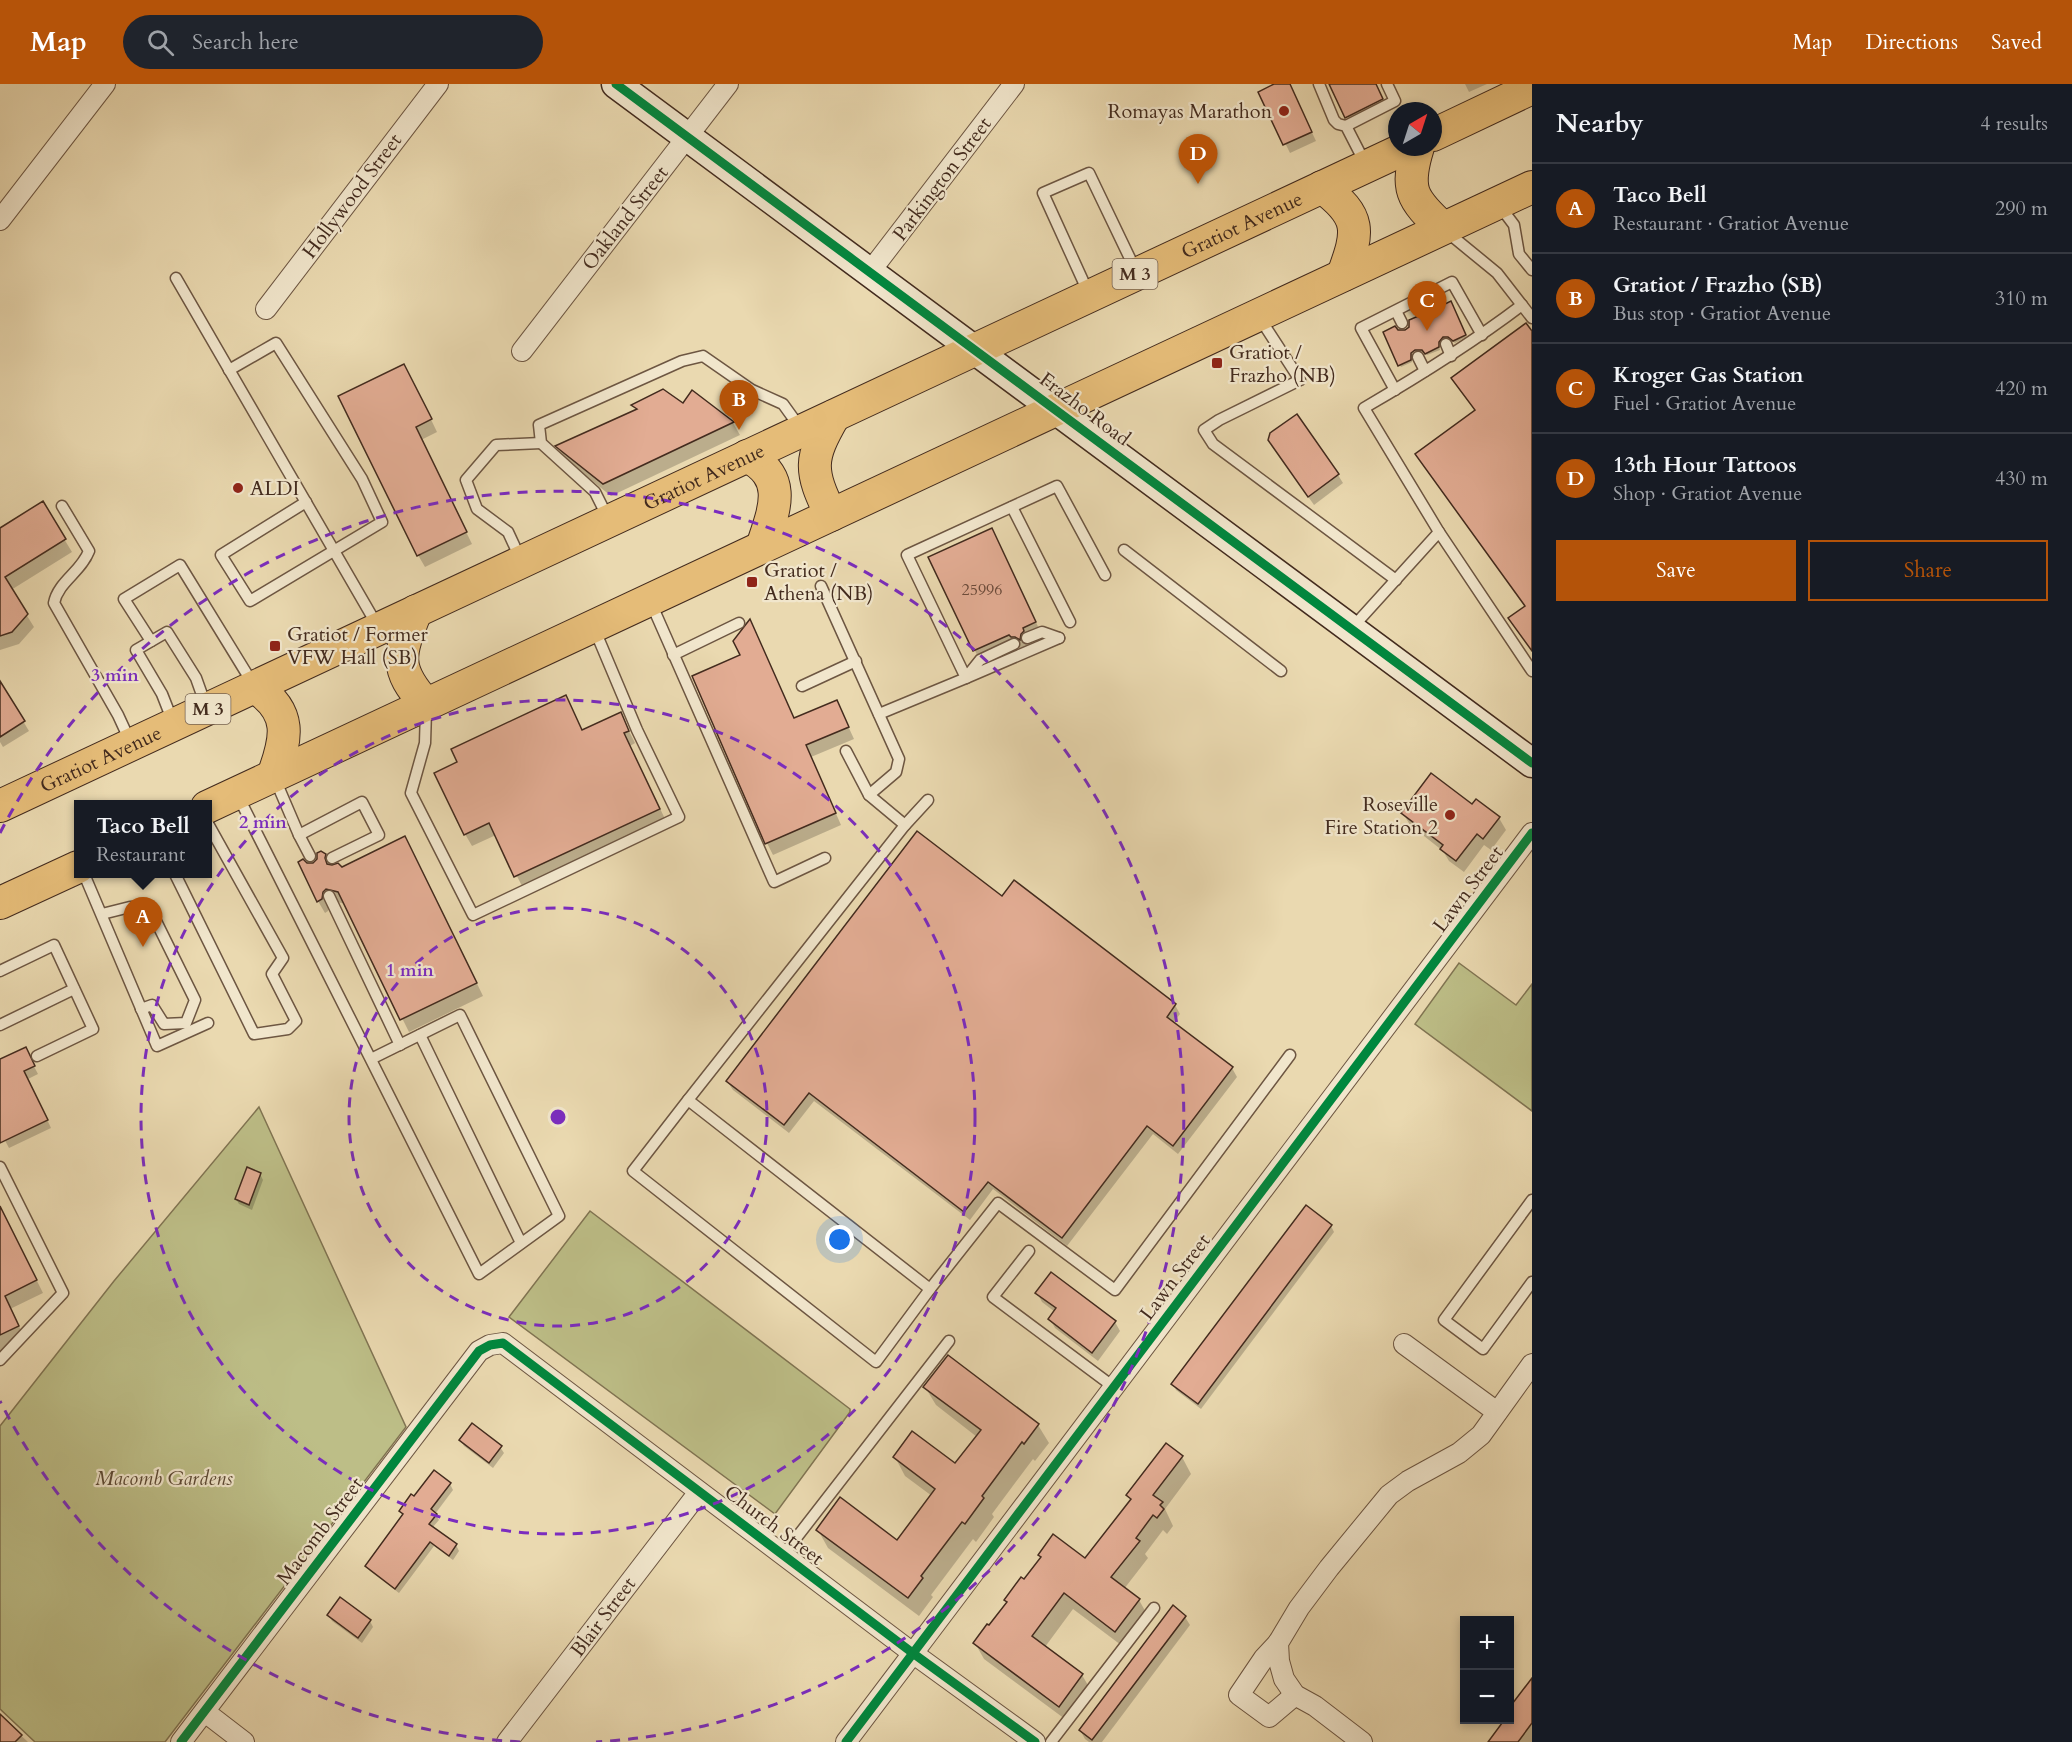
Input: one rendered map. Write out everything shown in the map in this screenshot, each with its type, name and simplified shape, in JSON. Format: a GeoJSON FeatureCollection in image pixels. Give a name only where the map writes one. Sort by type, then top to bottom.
{"type":"FeatureCollection","features":[{"type":"Feature","properties":{"kind":"main road"},"geometry":{"type":"LineString","coordinates":[[1442,131],[1528,88]]}},
{"type":"Feature","properties":{"kind":"main road","name":"Gratiot Avenue"},"geometry":{"type":"LineString","coordinates":[[0,806],[1389,156]]}},
{"type":"Feature","properties":{"kind":"main road"},"geometry":{"type":"LineString","coordinates":[[1415,156],[1411,169],[1413,194],[1419,205],[1443,228]]}},
{"type":"Feature","properties":{"kind":"main road"},"geometry":{"type":"LineString","coordinates":[[1322,187],[1343,204],[1354,225],[1355,237],[1343,275]]}},
{"type":"Feature","properties":{"kind":"main road"},"geometry":{"type":"LineString","coordinates":[[212,805],[1532,187]]}},
{"type":"Feature","properties":{"kind":"main road"},"geometry":{"type":"LineString","coordinates":[[831,515],[814,478],[814,466],[822,436],[834,416]]}},
{"type":"Feature","properties":{"kind":"main road"},"geometry":{"type":"LineString","coordinates":[[747,456],[766,469],[772,476],[775,487],[773,512],[762,547]]}},
{"type":"Feature","properties":{"kind":"main road"},"geometry":{"type":"LineString","coordinates":[[416,611],[402,651],[403,671],[408,682],[426,704]]}},
{"type":"Feature","properties":{"kind":"main road"},"geometry":{"type":"LineString","coordinates":[[255,687],[274,702],[281,712],[284,725],[285,739],[273,776]]}},
{"type":"Feature","properties":{"kind":"main road"},"geometry":{"type":"LineString","coordinates":[[0,903],[74,869]]}},
{"type":"Feature","properties":{"kind":"street"},"geometry":{"type":"LineString","coordinates":[[0,220],[105,84]]}},
{"type":"Feature","properties":{"kind":"street","name":"Hollywood Street"},"geometry":{"type":"LineString","coordinates":[[266,309],[438,84]]}},
{"type":"Feature","properties":{"kind":"street","name":"Frazho Road"},"geometry":{"type":"LineString","coordinates":[[616,84],[1532,763]]}},
{"type":"Feature","properties":{"kind":"street","name":"Oakland Street"},"geometry":{"type":"LineString","coordinates":[[522,351],[728,84]]}},
{"type":"Feature","properties":{"kind":"street","name":"Parkington Street"},"geometry":{"type":"LineString","coordinates":[[870,273],[1014,84]]}},
{"type":"Feature","properties":{"kind":"street","name":"Lawn Street"},"geometry":{"type":"LineString","coordinates":[[846,1742],[1532,833]]}},
{"type":"Feature","properties":{"kind":"street","name":"Church Street"},"geometry":{"type":"LineString","coordinates":[[490,1346],[503,1343],[513,1350],[914,1654],[1035,1742]]}},
{"type":"Feature","properties":{"kind":"street"},"geometry":{"type":"LineString","coordinates":[[1404,1344],[1497,1412]]}},
{"type":"Feature","properties":{"kind":"street","name":"Macomb Street"},"geometry":{"type":"LineString","coordinates":[[182,1742],[479,1351],[490,1346]]}},
{"type":"Feature","properties":{"kind":"street"},"geometry":{"type":"LineString","coordinates":[[1362,1742],[1315,1706],[1295,1695],[1284,1679],[1278,1652],[1299,1608],[1389,1495],[1408,1481],[1459,1453],[1481,1435],[1532,1364]]}},
{"type":"Feature","properties":{"kind":"street","name":"Blair Street"},"geometry":{"type":"LineString","coordinates":[[507,1742],[699,1492]]}},
{"type":"Feature","properties":{"kind":"street"},"geometry":{"type":"LineString","coordinates":[[1278,1652],[1264,1658],[1239,1695],[1269,1717],[1295,1695]]}},
{"type":"Feature","properties":{"kind":"street"},"geometry":{"type":"LineString","coordinates":[[205,1712],[244,1742]]}},
{"type":"Feature","properties":{"kind":"lane"},"geometry":{"type":"LineString","coordinates":[[1319,84],[1331,100],[1334,120],[1346,126],[1395,101],[1386,84]]}},
{"type":"Feature","properties":{"kind":"lane"},"geometry":{"type":"LineString","coordinates":[[1346,126],[1367,166]]}},
{"type":"Feature","properties":{"kind":"lane"},"geometry":{"type":"LineString","coordinates":[[1090,296],[1043,193],[1089,173],[1137,273]]}},
{"type":"Feature","properties":{"kind":"lane"},"geometry":{"type":"LineString","coordinates":[[1497,203],[1514,225],[1520,254],[1532,270]]}},
{"type":"Feature","properties":{"kind":"lane"},"geometry":{"type":"LineString","coordinates":[[1443,228],[1497,273],[1532,318]]}},
{"type":"Feature","properties":{"kind":"lane"},"geometry":{"type":"LineString","coordinates":[[176,278],[379,628]]}},
{"type":"Feature","properties":{"kind":"lane"},"geometry":{"type":"LineString","coordinates":[[1395,390],[1361,328],[1452,282],[1482,335]]}},
{"type":"Feature","properties":{"kind":"lane"},"geometry":{"type":"LineString","coordinates":[[1424,297],[1430,311]]}},
{"type":"Feature","properties":{"kind":"lane"},"geometry":{"type":"LineString","coordinates":[[1522,305],[1451,356],[1364,408],[1439,532],[1532,671]]}},
{"type":"Feature","properties":{"kind":"lane"},"geometry":{"type":"LineString","coordinates":[[1396,311],[1402,323]]}},
{"type":"Feature","properties":{"kind":"lane"},"geometry":{"type":"LineString","coordinates":[[1257,315],[1300,380],[1219,420],[1204,430],[1213,444],[1396,580]]}},
{"type":"Feature","properties":{"kind":"lane"},"geometry":{"type":"LineString","coordinates":[[229,370],[276,343],[362,480],[382,522],[250,601],[221,555],[306,502]]}},
{"type":"Feature","properties":{"kind":"lane"},"geometry":{"type":"LineString","coordinates":[[1446,344],[1451,356]]}},
{"type":"Feature","properties":{"kind":"lane"},"geometry":{"type":"LineString","coordinates":[[609,520],[595,492],[541,443],[539,426],[682,361],[703,356],[752,390],[783,404],[802,430]]}},
{"type":"Feature","properties":{"kind":"lane"},"geometry":{"type":"LineString","coordinates":[[1418,357],[1425,371]]}},
{"type":"Feature","properties":{"kind":"lane"},"geometry":{"type":"LineString","coordinates":[[521,561],[508,532],[477,509],[466,480],[496,445],[541,443]]}},
{"type":"Feature","properties":{"kind":"lane"},"geometry":{"type":"LineString","coordinates":[[966,678],[907,555],[1057,486],[1105,575]]}},
{"type":"Feature","properties":{"kind":"lane"},"geometry":{"type":"LineString","coordinates":[[62,506],[89,552],[84,563],[56,592],[54,603],[118,715],[131,745]]}},
{"type":"Feature","properties":{"kind":"lane"},"geometry":{"type":"LineString","coordinates":[[1012,507],[1070,622]]}},
{"type":"Feature","properties":{"kind":"lane"},"geometry":{"type":"LineString","coordinates":[[1352,628],[1439,532]]}},
{"type":"Feature","properties":{"kind":"lane"},"geometry":{"type":"LineString","coordinates":[[1124,550],[1281,670]]}},
{"type":"Feature","properties":{"kind":"lane"},"geometry":{"type":"LineString","coordinates":[[151,641],[124,599],[180,565],[255,687]]}},
{"type":"Feature","properties":{"kind":"lane"},"geometry":{"type":"LineString","coordinates":[[821,586],[898,759],[896,772],[869,795]]}},
{"type":"Feature","properties":{"kind":"lane"},"geometry":{"type":"LineString","coordinates":[[650,600],[774,882],[825,858]]}},
{"type":"Feature","properties":{"kind":"lane"},"geometry":{"type":"LineString","coordinates":[[673,655],[738,623]]}},
{"type":"Feature","properties":{"kind":"lane"},"geometry":{"type":"LineString","coordinates":[[426,704],[425,743],[411,793],[473,915],[679,817],[637,730],[594,626]]}},
{"type":"Feature","properties":{"kind":"lane"},"geometry":{"type":"LineString","coordinates":[[174,725],[162,694],[136,650],[167,632],[196,678],[207,709]]}},
{"type":"Feature","properties":{"kind":"lane"},"geometry":{"type":"LineString","coordinates":[[879,714],[1059,638],[1042,632],[1027,638]]}},
{"type":"Feature","properties":{"kind":"lane"},"geometry":{"type":"LineString","coordinates":[[966,678],[980,660],[1014,644]]}},
{"type":"Feature","properties":{"kind":"lane"},"geometry":{"type":"LineString","coordinates":[[802,686],[856,662]]}},
{"type":"Feature","properties":{"kind":"lane"},"geometry":{"type":"LineString","coordinates":[[846,751],[869,795],[905,825]]}},
{"type":"Feature","properties":{"kind":"lane"},"geometry":{"type":"LineString","coordinates":[[273,776],[310,856]]}},
{"type":"Feature","properties":{"kind":"lane"},"geometry":{"type":"LineString","coordinates":[[236,793],[479,1274],[559,1216],[460,1015],[371,1059]]}},
{"type":"Feature","properties":{"kind":"lane"},"geometry":{"type":"LineString","coordinates":[[928,801],[905,825],[633,1171],[876,1362],[930,1288],[998,1203],[1115,1290],[1290,1055]]}},
{"type":"Feature","properties":{"kind":"lane"},"geometry":{"type":"LineString","coordinates":[[299,835],[362,802],[379,835],[332,858]]}},
{"type":"Feature","properties":{"kind":"lane"},"geometry":{"type":"LineString","coordinates":[[177,878],[254,1034],[288,1029],[296,1021],[272,974],[284,958],[212,831]]}},
{"type":"Feature","properties":{"kind":"lane"},"geometry":{"type":"LineString","coordinates":[[86,878],[157,1046],[208,1023]]}},
{"type":"Feature","properties":{"kind":"lane"},"geometry":{"type":"LineString","coordinates":[[329,896],[400,1045]]}},
{"type":"Feature","properties":{"kind":"lane"},"geometry":{"type":"LineString","coordinates":[[102,914],[130,907],[149,907],[195,1000],[186,1023],[164,1024],[152,1005],[141,1009]]}},
{"type":"Feature","properties":{"kind":"lane"},"geometry":{"type":"LineString","coordinates":[[0,971],[54,945],[93,1029],[37,1056]]}},
{"type":"Feature","properties":{"kind":"lane"},"geometry":{"type":"LineString","coordinates":[[0,1025],[74,988]]}},
{"type":"Feature","properties":{"kind":"lane"},"geometry":{"type":"LineString","coordinates":[[420,1035],[521,1244]]}},
{"type":"Feature","properties":{"kind":"lane"},"geometry":{"type":"LineString","coordinates":[[688,1100],[930,1288]]}},
{"type":"Feature","properties":{"kind":"lane"},"geometry":{"type":"LineString","coordinates":[[0,1167],[4,1184],[63,1293],[0,1360]]}},
{"type":"Feature","properties":{"kind":"lane"},"geometry":{"type":"LineString","coordinates":[[1532,1200],[1444,1320],[1483,1349],[1532,1282]]}},
{"type":"Feature","properties":{"kind":"lane"},"geometry":{"type":"LineString","coordinates":[[1029,1251],[993,1297],[1115,1388]]}},
{"type":"Feature","properties":{"kind":"lane"},"geometry":{"type":"LineString","coordinates":[[783,1555],[949,1341]]}},
{"type":"Feature","properties":{"kind":"lane"},"geometry":{"type":"LineString","coordinates":[[1051,1742],[1154,1608]]}},
{"type":"Feature","properties":{"kind":"green space"},"geometry":{"type":"Polygon","coordinates":[[[1459,963],[1516,1005],[1532,984],[1532,1111],[1415,1024],[1459,963]]]}},
{"type":"Feature","properties":{"kind":"green space","name":"Macomb Gardens"},"geometry":{"type":"Polygon","coordinates":[[[259,1107],[406,1427],[165,1742],[35,1742],[0,1709],[0,1426],[114,1281],[259,1107]]]}},
{"type":"Feature","properties":{"kind":"green space"},"geometry":{"type":"Polygon","coordinates":[[[590,1211],[850,1409],[775,1514],[509,1317],[590,1211]]]}},
{"type":"Feature","properties":{"kind":"building"},"geometry":{"type":"Polygon","coordinates":[[[1274,84],[1290,84],[1312,132],[1283,145],[1258,92],[1274,84]]]}},
{"type":"Feature","properties":{"kind":"building"},"geometry":{"type":"Polygon","coordinates":[[[1329,84],[1376,84],[1383,99],[1345,118],[1329,84]]]}},
{"type":"Feature","properties":{"kind":"building"},"geometry":{"type":"Polygon","coordinates":[[[1451,301],[1466,335],[1453,341],[1448,337],[1443,337],[1439,342],[1439,347],[1425,354],[1422,350],[1415,350],[1411,353],[1411,360],[1398,366],[1383,332],[1395,326],[1398,330],[1405,330],[1409,327],[1409,320],[1423,314],[1433,318],[1437,308],[1451,301]]]}},
{"type":"Feature","properties":{"kind":"building"},"geometry":{"type":"Polygon","coordinates":[[[1526,323],[1532,331],[1532,651],[1508,618],[1525,606],[1415,454],[1475,410],[1451,378],[1526,323]]]}},
{"type":"Feature","properties":{"kind":"building"},"geometry":{"type":"Polygon","coordinates":[[[404,364],[432,419],[416,427],[467,532],[417,556],[338,396],[404,364]]]}},
{"type":"Feature","properties":{"kind":"building"},"geometry":{"type":"Polygon","coordinates":[[[663,389],[683,403],[692,390],[734,422],[603,484],[555,446],[637,409],[631,405],[663,389]]]}},
{"type":"Feature","properties":{"kind":"building"},"geometry":{"type":"Polygon","coordinates":[[[1297,414],[1339,474],[1308,497],[1268,440],[1270,433],[1297,414]]]}},
{"type":"Feature","properties":{"kind":"building"},"geometry":{"type":"Polygon","coordinates":[[[43,501],[66,539],[5,577],[28,614],[12,632],[0,636],[0,528],[43,501]]]}},
{"type":"Feature","properties":{"kind":"building"},"geometry":{"type":"Polygon","coordinates":[[[992,528],[1036,622],[1023,628],[1020,640],[1009,635],[973,651],[928,557],[992,528]]]}},
{"type":"Feature","properties":{"kind":"building"},"geometry":{"type":"Polygon","coordinates":[[[750,619],[794,718],[837,700],[849,727],[806,745],[836,813],[765,844],[692,676],[740,655],[733,641],[750,619]]]}},
{"type":"Feature","properties":{"kind":"building"},"geometry":{"type":"Polygon","coordinates":[[[0,681],[25,721],[0,737],[0,681]]]}},
{"type":"Feature","properties":{"kind":"building"},"geometry":{"type":"Polygon","coordinates":[[[566,695],[582,730],[621,712],[629,731],[624,733],[660,809],[514,877],[489,823],[464,835],[434,773],[457,762],[451,749],[566,695]]]}},
{"type":"Feature","properties":{"kind":"building","name":"Roseville Fire Station 2"},"geometry":{"type":"Polygon","coordinates":[[[1431,773],[1472,804],[1476,799],[1500,817],[1483,839],[1477,834],[1456,861],[1440,849],[1443,845],[1401,813],[1431,773]]]}},
{"type":"Feature","properties":{"kind":"building"},"geometry":{"type":"Polygon","coordinates":[[[917,831],[1002,896],[1014,880],[1176,1004],[1167,1017],[1233,1067],[1173,1146],[1147,1126],[1062,1238],[988,1182],[964,1212],[809,1093],[784,1125],[726,1081],[917,831]]]}},
{"type":"Feature","properties":{"kind":"building"},"geometry":{"type":"Polygon","coordinates":[[[405,836],[477,983],[400,1020],[338,892],[326,889],[322,899],[317,902],[298,862],[303,859],[307,863],[313,863],[317,859],[317,853],[321,851],[326,854],[327,864],[338,863],[342,867],[405,836]]]}},
{"type":"Feature","properties":{"kind":"building"},"geometry":{"type":"Polygon","coordinates":[[[26,1047],[35,1066],[24,1071],[48,1120],[0,1143],[0,1059],[26,1047]]]}},
{"type":"Feature","properties":{"kind":"building"},"geometry":{"type":"Polygon","coordinates":[[[247,1167],[261,1173],[249,1205],[235,1199],[247,1167]]]}},
{"type":"Feature","properties":{"kind":"building"},"geometry":{"type":"Polygon","coordinates":[[[1306,1205],[1332,1225],[1198,1404],[1171,1384],[1306,1205]]]}},
{"type":"Feature","properties":{"kind":"building"},"geometry":{"type":"Polygon","coordinates":[[[0,1206],[37,1280],[5,1296],[19,1326],[0,1335],[0,1206]]]}},
{"type":"Feature","properties":{"kind":"building"},"geometry":{"type":"Polygon","coordinates":[[[1051,1272],[1116,1321],[1092,1353],[1048,1319],[1056,1308],[1035,1293],[1051,1272]]]}},
{"type":"Feature","properties":{"kind":"building"},"geometry":{"type":"Polygon","coordinates":[[[948,1355],[1039,1424],[1024,1444],[1022,1442],[982,1496],[984,1498],[965,1524],[962,1522],[921,1576],[923,1578],[908,1598],[816,1530],[840,1497],[897,1540],[935,1489],[893,1457],[912,1431],[955,1463],[981,1430],[923,1387],[948,1355]]]}},
{"type":"Feature","properties":{"kind":"building"},"geometry":{"type":"Polygon","coordinates":[[[472,1423],[502,1446],[489,1463],[459,1440],[472,1423]]]}},
{"type":"Feature","properties":{"kind":"building"},"geometry":{"type":"Polygon","coordinates":[[[1166,1443],[1183,1456],[1153,1495],[1163,1502],[1160,1505],[1164,1509],[1157,1518],[1153,1515],[1136,1538],[1140,1541],[1111,1577],[1140,1599],[1115,1632],[1064,1593],[1032,1636],[1083,1674],[1059,1707],[973,1643],[1007,1602],[1004,1600],[1021,1577],[1024,1579],[1041,1557],[1038,1555],[1053,1534],[1085,1558],[1131,1499],[1126,1495],[1166,1443]]]}},
{"type":"Feature","properties":{"kind":"building"},"geometry":{"type":"Polygon","coordinates":[[[434,1470],[451,1483],[431,1509],[437,1514],[429,1524],[457,1544],[449,1556],[430,1542],[395,1589],[365,1566],[403,1514],[399,1511],[411,1494],[414,1496],[434,1470]]]}},
{"type":"Feature","properties":{"kind":"building"},"geometry":{"type":"Polygon","coordinates":[[[340,1597],[371,1620],[358,1638],[327,1615],[340,1597]]]}},
{"type":"Feature","properties":{"kind":"building"},"geometry":{"type":"Polygon","coordinates":[[[1173,1605],[1186,1616],[1092,1740],[1079,1730],[1173,1605]]]}},
{"type":"Feature","properties":{"kind":"building"},"geometry":{"type":"Polygon","coordinates":[[[1532,1678],[1532,1723],[1518,1742],[1488,1742],[1501,1724],[1514,1724],[1514,1701],[1532,1678]]]}},
{"type":"Feature","properties":{"kind":"building"},"geometry":{"type":"Polygon","coordinates":[[[0,1714],[22,1735],[15,1742],[0,1742],[0,1714]]]}},
{"type":"Feature","properties":{"kind":"cycle path"},"geometry":{"type":"LineString","coordinates":[[616,84],[1532,763]]}},
{"type":"Feature","properties":{"kind":"cycle path"},"geometry":{"type":"LineString","coordinates":[[846,1742],[1532,833]]}},
{"type":"Feature","properties":{"kind":"cycle path"},"geometry":{"type":"LineString","coordinates":[[181,1742],[479,1351],[490,1345],[503,1343],[914,1654],[1035,1742]]}},
{"type":"Feature","properties":{"kind":"place","name":"Romayas Marathon"},"geometry":{"type":"Point","coordinates":[1284,111]}},
{"type":"Feature","properties":{"kind":"place","name":"13th Hour Tattoos"},"geometry":{"type":"Point","coordinates":[1198,184]}},
{"type":"Feature","properties":{"kind":"place","name":"Kroger Gas Station"},"geometry":{"type":"Point","coordinates":[1427,331]}},
{"type":"Feature","properties":{"kind":"place","name":"Gratiot / Frazho (NB)"},"geometry":{"type":"Point","coordinates":[1217,363]}},
{"type":"Feature","properties":{"kind":"place","name":"Gratiot / Frazho (SB)"},"geometry":{"type":"Point","coordinates":[739,430]}},
{"type":"Feature","properties":{"kind":"place","name":"ALDI"},"geometry":{"type":"Point","coordinates":[238,488]}},
{"type":"Feature","properties":{"kind":"place","name":"Gratiot / Athena (NB)"},"geometry":{"type":"Point","coordinates":[752,582]}},
{"type":"Feature","properties":{"kind":"place","name":"Gratiot / Former VFW Hall (SB)"},"geometry":{"type":"Point","coordinates":[275,646]}},
{"type":"Feature","properties":{"kind":"place","name":"Roseville Fire Station 2"},"geometry":{"type":"Point","coordinates":[1450,815]}},
{"type":"Feature","properties":{"kind":"place","name":"Taco Bell"},"geometry":{"type":"Point","coordinates":[143,947]}}]}
